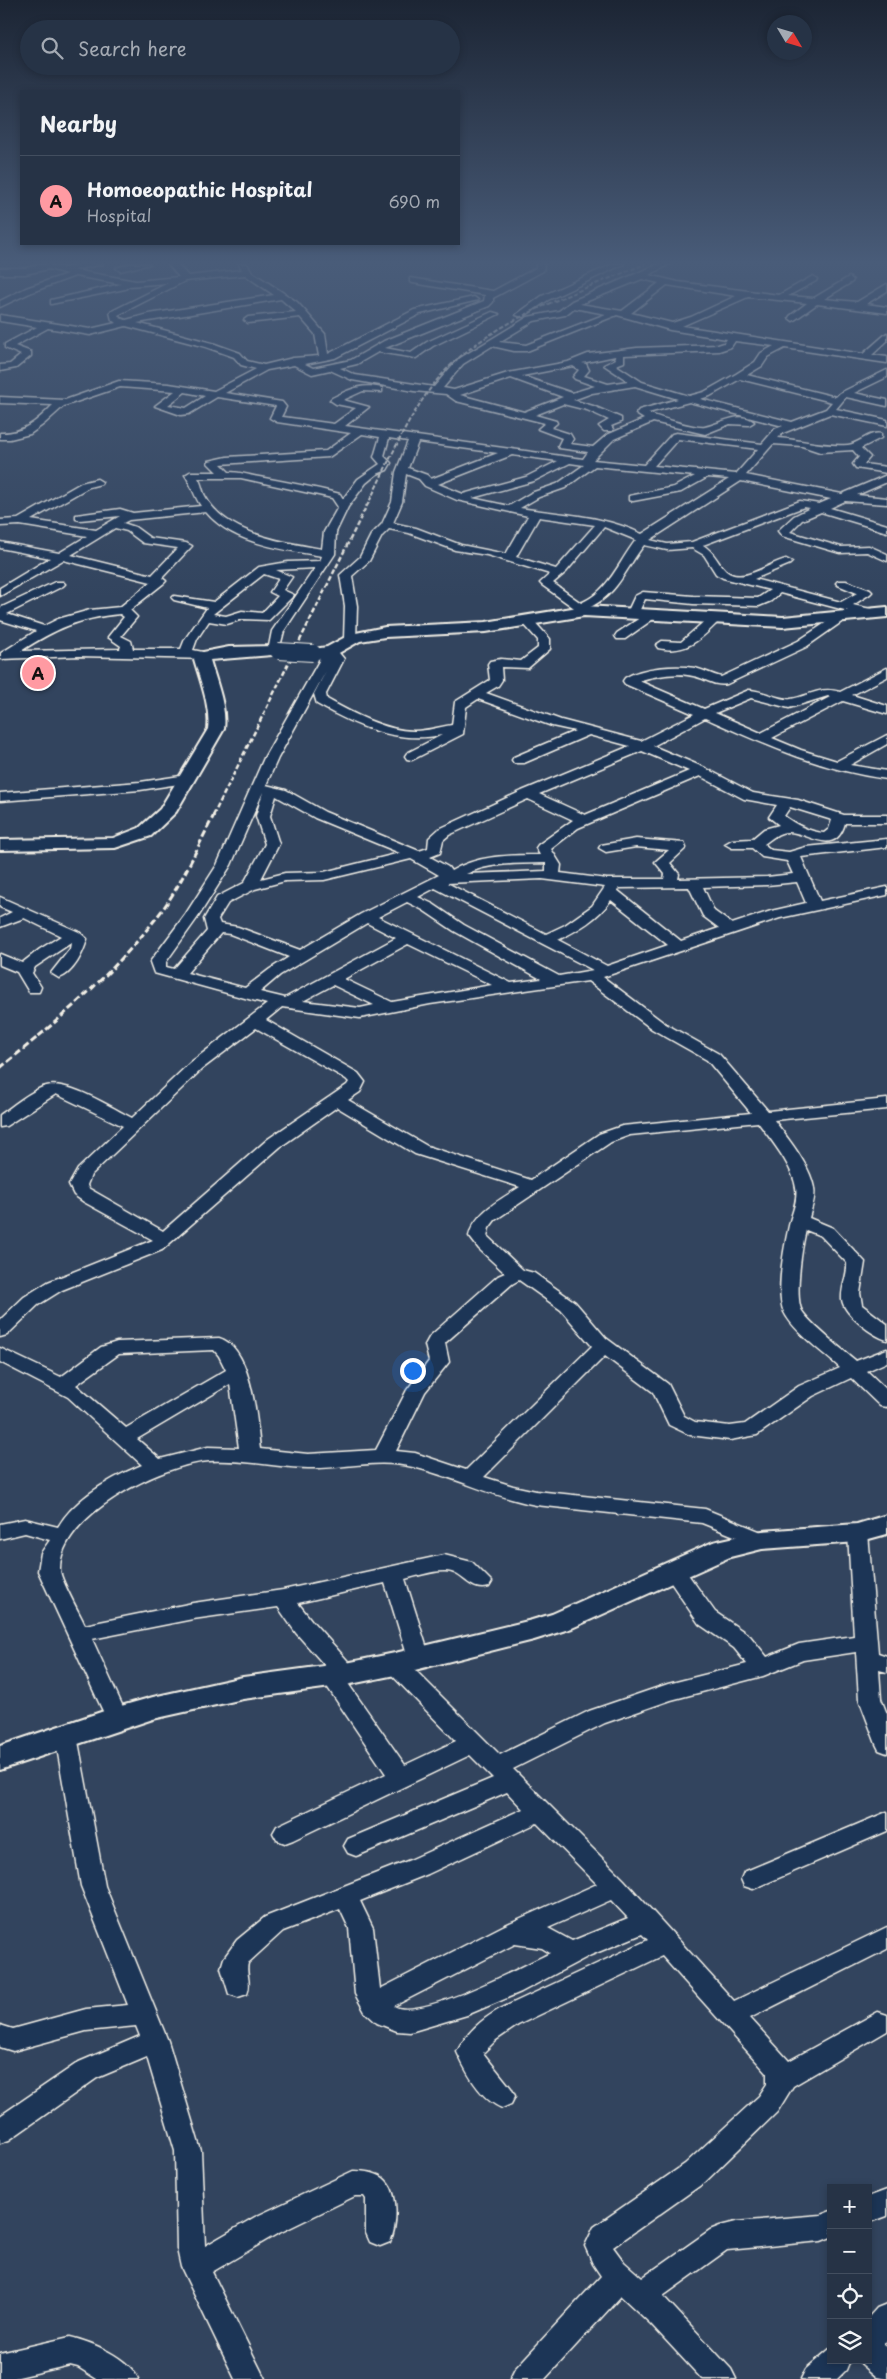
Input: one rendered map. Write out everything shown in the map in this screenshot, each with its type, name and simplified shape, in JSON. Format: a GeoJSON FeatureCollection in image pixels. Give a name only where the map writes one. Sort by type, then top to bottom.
{"type":"FeatureCollection","features":[{"type":"Feature","properties":{"kind":"street"},"geometry":{"type":"LineString","coordinates":[[184,389],[160,406],[186,412],[251,375]]}},
{"type":"Feature","properties":{"kind":"street"},"geometry":{"type":"LineString","coordinates":[[346,375],[406,387],[449,391],[459,399],[552,422],[544,430],[537,432],[539,442],[532,454]]}},
{"type":"Feature","properties":{"kind":"street"},"geometry":{"type":"LineString","coordinates":[[438,389],[449,375]]}},
{"type":"Feature","properties":{"kind":"street"},"geometry":{"type":"LineString","coordinates":[[453,394],[511,375]]}},
{"type":"Feature","properties":{"kind":"street"},"geometry":{"type":"LineString","coordinates":[[511,375],[615,419],[617,422],[616,427],[595,450],[590,462],[558,488],[535,495],[514,507],[514,510]]}},
{"type":"Feature","properties":{"kind":"street"},"geometry":{"type":"LineString","coordinates":[[580,375],[578,377],[605,386]]}},
{"type":"Feature","properties":{"kind":"street"},"geometry":{"type":"LineString","coordinates":[[625,375],[638,383],[688,399],[761,416],[793,426]]}},
{"type":"Feature","properties":{"kind":"street"},"geometry":{"type":"LineString","coordinates":[[582,609],[610,591],[630,554],[642,540],[739,477],[779,431],[829,411],[841,397],[883,375]]}},
{"type":"Feature","properties":{"kind":"street"},"geometry":{"type":"LineString","coordinates":[[761,416],[748,422],[729,421],[705,431],[652,419],[640,413],[707,394],[739,376],[841,397],[887,403]]}},
{"type":"Feature","properties":{"kind":"street"},"geometry":{"type":"LineString","coordinates":[[525,415],[585,391],[605,386],[638,383]]}},
{"type":"Feature","properties":{"kind":"street"},"geometry":{"type":"LineString","coordinates":[[0,400],[61,403],[83,398],[119,384],[169,387],[279,404],[281,408],[275,417],[278,419],[414,439],[459,454],[510,452],[532,454],[568,460],[739,477],[844,498],[887,501]]}},
{"type":"Feature","properties":{"kind":"street"},"geometry":{"type":"LineString","coordinates":[[166,401],[150,398],[169,387]]}},
{"type":"Feature","properties":{"kind":"street"},"geometry":{"type":"LineString","coordinates":[[337,427],[364,407],[336,401],[337,399],[362,388],[387,391],[406,387]]}},
{"type":"Feature","properties":{"kind":"street"},"geometry":{"type":"LineString","coordinates":[[212,408],[228,396]]}},
{"type":"Feature","properties":{"kind":"street"},"geometry":{"type":"LineString","coordinates":[[0,436],[14,437],[31,430],[61,403]]}},
{"type":"Feature","properties":{"kind":"street"},"geometry":{"type":"LineString","coordinates":[[829,411],[887,423]]}},
{"type":"Feature","properties":{"kind":"street"},"geometry":{"type":"LineString","coordinates":[[864,418],[859,431],[882,437]]}},
{"type":"Feature","properties":{"kind":"street"},"geometry":{"type":"LineString","coordinates":[[616,427],[629,427],[652,419]]}},
{"type":"Feature","properties":{"kind":"street"},"geometry":{"type":"LineString","coordinates":[[544,430],[566,436],[568,439],[563,445],[566,447],[595,450]]}},
{"type":"Feature","properties":{"kind":"street"},"geometry":{"type":"LineString","coordinates":[[225,474],[213,463],[222,460],[329,454],[360,431]]}},
{"type":"Feature","properties":{"kind":"street"},"geometry":{"type":"LineString","coordinates":[[276,648],[278,631],[326,559],[330,532],[342,507],[360,483],[373,472],[383,468],[386,463],[379,457],[384,435]]}},
{"type":"Feature","properties":{"kind":"street"},"geometry":{"type":"LineString","coordinates":[[646,468],[676,436],[766,444],[803,443],[820,448],[856,447],[882,437]]}},
{"type":"Feature","properties":{"kind":"street"},"geometry":{"type":"LineString","coordinates":[[350,640],[351,606],[346,575],[365,559],[378,535],[386,525],[397,502],[402,469],[414,439]]}},
{"type":"Feature","properties":{"kind":"street"},"geometry":{"type":"LineString","coordinates":[[856,447],[865,457],[858,464],[860,466],[887,470]]}},
{"type":"Feature","properties":{"kind":"street"},"geometry":{"type":"LineString","coordinates":[[429,484],[510,452]]}},
{"type":"Feature","properties":{"kind":"street"},"geometry":{"type":"LineString","coordinates":[[459,454],[470,468]]}},
{"type":"Feature","properties":{"kind":"street"},"geometry":{"type":"LineString","coordinates":[[461,498],[530,480],[568,460]]}},
{"type":"Feature","properties":{"kind":"street"},"geometry":{"type":"LineString","coordinates":[[402,469],[422,477],[429,484],[481,505],[562,516],[601,524],[642,540],[667,546],[694,545],[800,503],[824,507],[867,524],[887,529]]}},
{"type":"Feature","properties":{"kind":"street"},"geometry":{"type":"LineString","coordinates":[[633,498],[677,490],[706,474]]}},
{"type":"Feature","properties":{"kind":"street"},"geometry":{"type":"LineString","coordinates":[[326,559],[262,541],[221,522],[200,497],[196,481],[190,475],[242,475],[257,480],[278,482],[336,496],[342,507]]}},
{"type":"Feature","properties":{"kind":"street"},"geometry":{"type":"LineString","coordinates":[[887,478],[798,518],[784,532],[840,550],[869,549],[887,558]]}},
{"type":"Feature","properties":{"kind":"street"},"geometry":{"type":"LineString","coordinates":[[530,480],[558,488]]}},
{"type":"Feature","properties":{"kind":"street"},"geometry":{"type":"LineString","coordinates":[[20,522],[85,485],[97,482]]}},
{"type":"Feature","properties":{"kind":"street"},"geometry":{"type":"LineString","coordinates":[[0,593],[114,524],[131,516],[209,508]]}},
{"type":"Feature","properties":{"kind":"street"},"geometry":{"type":"LineString","coordinates":[[80,517],[120,512],[131,516]]}},
{"type":"Feature","properties":{"kind":"street"},"geometry":{"type":"LineString","coordinates":[[508,558],[515,551],[534,516],[531,513]]}},
{"type":"Feature","properties":{"kind":"street"},"geometry":{"type":"LineString","coordinates":[[2,522],[20,522],[99,534]]}},
{"type":"Feature","properties":{"kind":"street"},"geometry":{"type":"LineString","coordinates":[[114,524],[131,529],[147,541],[186,546],[155,579]]}},
{"type":"Feature","properties":{"kind":"street"},"geometry":{"type":"LineString","coordinates":[[582,609],[546,583],[558,573],[601,524]]}},
{"type":"Feature","properties":{"kind":"street"},"geometry":{"type":"LineString","coordinates":[[386,525],[412,530],[459,548],[483,550],[558,573]]}},
{"type":"Feature","properties":{"kind":"street"},"geometry":{"type":"LineString","coordinates":[[0,545],[62,556],[159,580],[159,583],[123,610],[87,615],[45,630],[3,656]]}},
{"type":"Feature","properties":{"kind":"street"},"geometry":{"type":"LineString","coordinates":[[694,545],[708,552],[722,574],[841,612]]}},
{"type":"Feature","properties":{"kind":"street"},"geometry":{"type":"LineString","coordinates":[[186,653],[191,639],[206,617],[263,569],[326,559]]}},
{"type":"Feature","properties":{"kind":"street"},"geometry":{"type":"LineString","coordinates":[[742,580],[786,562]]}},
{"type":"Feature","properties":{"kind":"street"},"geometry":{"type":"LineString","coordinates":[[263,569],[286,577],[287,579],[276,592],[302,597]]}},
{"type":"Feature","properties":{"kind":"street"},"geometry":{"type":"LineString","coordinates":[[842,583],[866,592],[802,644],[723,681],[691,672],[640,676],[629,681],[809,758],[839,766],[887,774]]}},
{"type":"Feature","properties":{"kind":"street"},"geometry":{"type":"LineString","coordinates":[[0,614],[59,584]]}},
{"type":"Feature","properties":{"kind":"street"},"geometry":{"type":"LineString","coordinates":[[633,613],[639,598],[643,595],[693,600],[759,602],[767,600],[777,590]]}},
{"type":"Feature","properties":{"kind":"street"},"geometry":{"type":"LineString","coordinates":[[206,617],[227,620],[242,615],[269,616],[285,595]]}},
{"type":"Feature","properties":{"kind":"street"},"geometry":{"type":"LineString","coordinates":[[178,598],[217,606]]}},
{"type":"Feature","properties":{"kind":"street"},"geometry":{"type":"LineString","coordinates":[[323,653],[350,640],[392,631],[476,628],[528,622],[582,609],[713,620],[783,622],[841,612],[881,613]]}},
{"type":"Feature","properties":{"kind":"street"},"geometry":{"type":"LineString","coordinates":[[123,610],[131,617],[114,637],[128,644],[126,653]]}},
{"type":"Feature","properties":{"kind":"street"},"geometry":{"type":"LineString","coordinates":[[0,614],[45,630]]}},
{"type":"Feature","properties":{"kind":"street"},"geometry":{"type":"LineString","coordinates":[[621,636],[652,614]]}},
{"type":"Feature","properties":{"kind":"street"},"geometry":{"type":"LineString","coordinates":[[258,617],[260,626],[276,648]]}},
{"type":"Feature","properties":{"kind":"street"},"geometry":{"type":"LineString","coordinates":[[662,645],[675,648],[685,646],[713,620]]}},
{"type":"Feature","properties":{"kind":"street"},"geometry":{"type":"LineString","coordinates":[[412,756],[455,734],[459,727],[460,705],[496,680],[494,664],[502,662],[524,666],[544,649],[544,639],[528,622]]}},
{"type":"Feature","properties":{"kind":"street"},"geometry":{"type":"LineString","coordinates":[[3,656],[79,652],[186,653],[204,656],[276,648],[323,653],[338,659],[320,694],[321,701],[348,716],[404,734],[415,735],[459,727]]}},
{"type":"Feature","properties":{"kind":"street"},"geometry":{"type":"LineString","coordinates":[[250,886],[272,844],[263,816],[265,788],[275,750],[325,661],[323,653]]}},
{"type":"Feature","properties":{"kind":"street"},"geometry":{"type":"LineString","coordinates":[[0,845],[115,843],[145,832],[164,815],[187,780],[216,728],[217,722],[210,686],[201,661],[204,656]]}},
{"type":"Feature","properties":{"kind":"street"},"geometry":{"type":"LineString","coordinates":[[762,738],[887,672]]}},
{"type":"Feature","properties":{"kind":"street"},"geometry":{"type":"LineString","coordinates":[[177,975],[212,935],[214,928],[211,919],[222,900],[250,886],[278,878],[324,876],[435,850],[436,838],[444,832],[527,794],[642,746],[717,707],[749,694],[757,694],[789,704],[828,692],[887,710]]}},
{"type":"Feature","properties":{"kind":"street"},"geometry":{"type":"LineString","coordinates":[[476,694],[550,722],[587,730],[642,746],[700,771],[749,796],[798,804],[839,818],[887,819]]}},
{"type":"Feature","properties":{"kind":"street"},"geometry":{"type":"LineString","coordinates":[[519,760],[587,730]]}},
{"type":"Feature","properties":{"kind":"street"},"geometry":{"type":"LineString","coordinates":[[839,766],[887,739]]}},
{"type":"Feature","properties":{"kind":"street"},"geometry":{"type":"LineString","coordinates":[[552,876],[554,865],[543,850],[545,846],[568,828],[700,771]]}},
{"type":"Feature","properties":{"kind":"street"},"geometry":{"type":"LineString","coordinates":[[0,797],[56,791],[145,787],[187,780]]}},
{"type":"Feature","properties":{"kind":"street"},"geometry":{"type":"LineString","coordinates":[[265,788],[287,795],[320,815],[443,870],[445,878],[548,939],[598,973],[658,1026],[712,1057],[762,1115],[790,1154],[805,1188],[805,1197],[792,1249],[790,1303],[794,1313],[887,1401]]}},
{"type":"Feature","properties":{"kind":"street"},"geometry":{"type":"LineString","coordinates":[[265,788],[224,865],[191,917],[158,962],[159,970],[283,1002],[353,1013],[598,973],[776,914],[887,891]]}},
{"type":"Feature","properties":{"kind":"street"},"geometry":{"type":"LineString","coordinates":[[527,794],[585,820]]}},
{"type":"Feature","properties":{"kind":"street"},"geometry":{"type":"LineString","coordinates":[[786,802],[776,817],[790,827],[817,836],[828,836],[835,832],[839,818]]}},
{"type":"Feature","properties":{"kind":"street"},"geometry":{"type":"LineString","coordinates":[[732,844],[756,844],[763,840],[769,832],[790,827]]}},
{"type":"Feature","properties":{"kind":"street"},"geometry":{"type":"LineString","coordinates":[[606,848],[636,843],[679,846],[662,862],[672,874],[670,883]]}},
{"type":"Feature","properties":{"kind":"street"},"geometry":{"type":"LineString","coordinates":[[756,844],[767,854],[793,857],[806,851],[887,843]]}},
{"type":"Feature","properties":{"kind":"street"},"geometry":{"type":"LineString","coordinates":[[793,857],[815,906]]}},
{"type":"Feature","properties":{"kind":"street"},"geometry":{"type":"LineString","coordinates":[[248,994],[275,972],[366,916],[445,878],[470,867],[496,861],[549,859]]}},
{"type":"Feature","properties":{"kind":"street"},"geometry":{"type":"LineString","coordinates":[[445,878],[474,879],[519,875],[552,876],[612,887],[670,883],[767,881],[802,877]]}},
{"type":"Feature","properties":{"kind":"street"},"geometry":{"type":"LineString","coordinates":[[694,883],[708,913],[731,930]]}},
{"type":"Feature","properties":{"kind":"street"},"geometry":{"type":"LineString","coordinates":[[548,939],[570,928],[590,914],[601,905],[612,887]]}},
{"type":"Feature","properties":{"kind":"street"},"geometry":{"type":"LineString","coordinates":[[612,887],[680,947]]}},
{"type":"Feature","properties":{"kind":"street"},"geometry":{"type":"LineString","coordinates":[[405,896],[428,907],[459,928],[557,981]]}},
{"type":"Feature","properties":{"kind":"street"},"geometry":{"type":"LineString","coordinates":[[0,901],[74,935],[80,942],[77,950],[60,973]]}},
{"type":"Feature","properties":{"kind":"street"},"geometry":{"type":"LineString","coordinates":[[0,922],[24,912]]}},
{"type":"Feature","properties":{"kind":"street"},"geometry":{"type":"LineString","coordinates":[[366,916],[509,988]]}},
{"type":"Feature","properties":{"kind":"street"},"geometry":{"type":"LineString","coordinates":[[214,928],[233,930],[301,956]]}},
{"type":"Feature","properties":{"kind":"street"},"geometry":{"type":"LineString","coordinates":[[24,970],[34,959],[74,935]]}},
{"type":"Feature","properties":{"kind":"street"},"geometry":{"type":"LineString","coordinates":[[165,1238],[80,1191],[78,1185],[84,1174],[211,1053],[254,1020],[283,1002],[333,979],[408,937]]}},
{"type":"Feature","properties":{"kind":"street"},"geometry":{"type":"LineString","coordinates":[[0,959],[24,970]]}},
{"type":"Feature","properties":{"kind":"street"},"geometry":{"type":"LineString","coordinates":[[24,970],[24,974],[34,989]]}},
{"type":"Feature","properties":{"kind":"street"},"geometry":{"type":"LineString","coordinates":[[333,979],[390,1007]]}},
{"type":"Feature","properties":{"kind":"street"},"geometry":{"type":"LineString","coordinates":[[0,1331],[31,1301],[55,1286],[144,1252],[165,1238],[274,1143],[354,1088],[357,1082],[352,1076],[254,1020]]}},
{"type":"Feature","properties":{"kind":"street"},"geometry":{"type":"LineString","coordinates":[[0,1122],[48,1091],[56,1089],[64,1091],[134,1125]]}},
{"type":"Feature","properties":{"kind":"street"},"geometry":{"type":"LineString","coordinates":[[336,1100],[421,1150],[533,1186]]}},
{"type":"Feature","properties":{"kind":"street"},"geometry":{"type":"LineString","coordinates":[[887,1104],[762,1115],[628,1130],[615,1134],[605,1138],[489,1216],[480,1227],[478,1236],[485,1245],[517,1274],[528,1277],[575,1312],[604,1346],[661,1388],[666,1394],[676,1420],[681,1425],[722,1432],[743,1433],[806,1391],[887,1355]]}},
{"type":"Feature","properties":{"kind":"street"},"geometry":{"type":"LineString","coordinates":[[799,1221],[827,1232],[856,1262],[851,1302],[855,1311],[875,1323],[887,1334]]}},
{"type":"Feature","properties":{"kind":"street"},"geometry":{"type":"LineString","coordinates":[[383,1456],[416,1390],[439,1362],[435,1345],[437,1340],[505,1280],[517,1274]]}},
{"type":"Feature","properties":{"kind":"street"},"geometry":{"type":"LineString","coordinates":[[62,1386],[108,1351],[127,1346],[219,1344],[228,1353],[245,1400],[250,1455]]}},
{"type":"Feature","properties":{"kind":"street"},"geometry":{"type":"LineString","coordinates":[[470,1479],[604,1346]]}},
{"type":"Feature","properties":{"kind":"street"},"geometry":{"type":"LineString","coordinates":[[0,1354],[83,1398],[156,1467]]}},
{"type":"Feature","properties":{"kind":"street"},"geometry":{"type":"LineString","coordinates":[[124,1437],[235,1373]]}},
{"type":"Feature","properties":{"kind":"street"},"geometry":{"type":"LineString","coordinates":[[117,1718],[49,1571],[52,1553],[73,1519],[85,1508],[132,1477],[156,1467],[208,1454],[250,1455],[308,1461],[383,1456],[415,1460],[510,1493],[536,1498],[704,1516],[762,1540]]}},
{"type":"Feature","properties":{"kind":"street"},"geometry":{"type":"LineString","coordinates":[[0,1532],[12,1526],[25,1524],[62,1536]]}},
{"type":"Feature","properties":{"kind":"street"},"geometry":{"type":"LineString","coordinates":[[0,1758],[117,1718],[224,1692],[338,1675],[407,1661],[562,1621],[723,1549],[762,1540],[858,1534],[887,1524]]}},
{"type":"Feature","properties":{"kind":"street"},"geometry":{"type":"LineString","coordinates":[[858,1534],[873,1655],[870,1699],[887,1744]]}},
{"type":"Feature","properties":{"kind":"street"},"geometry":{"type":"LineString","coordinates":[[78,1634],[193,1611],[283,1598],[444,1563],[465,1567],[480,1582]]}},
{"type":"Feature","properties":{"kind":"street"},"geometry":{"type":"LineString","coordinates":[[674,1571],[707,1618],[713,1624],[742,1642],[763,1668]]}},
{"type":"Feature","properties":{"kind":"street"},"geometry":{"type":"LineString","coordinates":[[393,1574],[407,1661],[473,1743],[615,1887],[779,2068],[782,2079],[779,2089],[768,2104],[695,2173],[604,2236],[599,2246],[601,2254],[620,2276],[641,2295],[721,2379]]}},
{"type":"Feature","properties":{"kind":"street"},"geometry":{"type":"LineString","coordinates":[[283,1598],[338,1675],[401,1778]]}},
{"type":"Feature","properties":{"kind":"street"},"geometry":{"type":"LineString","coordinates":[[356,1846],[504,1773],[597,1716],[684,1687],[763,1668],[799,1652],[873,1655]]}},
{"type":"Feature","properties":{"kind":"street"},"geometry":{"type":"LineString","coordinates":[[66,1736],[93,1886],[155,2042],[188,2151],[191,2249],[195,2267],[250,2379]]}},
{"type":"Feature","properties":{"kind":"street"},"geometry":{"type":"LineString","coordinates":[[285,1833],[473,1743]]}},
{"type":"Feature","properties":{"kind":"street"},"geometry":{"type":"LineString","coordinates":[[238,1986],[234,1968],[237,1958],[274,1924],[418,1867],[541,1811]]}},
{"type":"Feature","properties":{"kind":"street"},"geometry":{"type":"LineString","coordinates":[[753,1879],[887,1821]]}},
{"type":"Feature","properties":{"kind":"street"},"geometry":{"type":"LineString","coordinates":[[374,2004],[512,1933],[615,1887]]}},
{"type":"Feature","properties":{"kind":"street"},"geometry":{"type":"LineString","coordinates":[[346,1896],[361,1928],[368,1994],[374,2004],[386,2015],[397,2020],[410,2021],[458,2007],[512,1984],[571,1953],[646,1921]]}},
{"type":"Feature","properties":{"kind":"street"},"geometry":{"type":"LineString","coordinates":[[512,1933],[547,1938],[571,1953]]}},
{"type":"Feature","properties":{"kind":"street"},"geometry":{"type":"LineString","coordinates":[[731,2015],[887,1937]]}},
{"type":"Feature","properties":{"kind":"street"},"geometry":{"type":"LineString","coordinates":[[502,2096],[475,2063],[470,2052],[476,2041],[489,2029],[509,2017],[666,1943]]}},
{"type":"Feature","properties":{"kind":"street"},"geometry":{"type":"LineString","coordinates":[[0,2036],[13,2040],[86,2020],[144,2014]]}},
{"type":"Feature","properties":{"kind":"street"},"geometry":{"type":"LineString","coordinates":[[782,2079],[878,2023]]}},
{"type":"Feature","properties":{"kind":"street"},"geometry":{"type":"LineString","coordinates":[[0,2131],[88,2070],[155,2042]]}},
{"type":"Feature","properties":{"kind":"street"},"geometry":{"type":"LineString","coordinates":[[195,2267],[265,2226],[353,2183],[365,2182],[374,2185],[380,2193],[380,2233]]}},
{"type":"Feature","properties":{"kind":"street"},"geometry":{"type":"LineString","coordinates":[[872,2209],[887,2203]]}},
{"type":"Feature","properties":{"kind":"street"},"geometry":{"type":"LineString","coordinates":[[641,2295],[720,2239],[736,2235],[821,2228],[827,2226]]}},
{"type":"Feature","properties":{"kind":"street"},"geometry":{"type":"LineString","coordinates":[[525,2379],[620,2276]]}},
{"type":"Feature","properties":{"kind":"street"},"geometry":{"type":"LineString","coordinates":[[872,2335],[887,2318]]}},
{"type":"Feature","properties":{"kind":"street"},"geometry":{"type":"LineString","coordinates":[[0,2367],[70,2351],[84,2354],[123,2379]]}},
{"type":"Feature","properties":{"kind":"street"},"geometry":{"type":"LineString","coordinates":[[872,2354],[887,2367]]}},
{"type":"Feature","properties":{"kind":"street"},"geometry":{"type":"LineString","coordinates":[[816,2379],[832,2364]]}},
{"type":"Feature","properties":{"kind":"railway"},"geometry":{"type":"LineString","coordinates":[[367,506],[416,409],[442,375]]}},
{"type":"Feature","properties":{"kind":"railway"},"geometry":{"type":"LineString","coordinates":[[213,816],[367,505]]}},
{"type":"Feature","properties":{"kind":"railway"},"geometry":{"type":"LineString","coordinates":[[0,1068],[86,994],[127,953],[163,909],[177,887],[214,815]]}},
{"type":"Feature","properties":{"kind":"place","name":"Homoeopathic Hospital"},"geometry":{"type":"Point","coordinates":[38,673]}}]}
